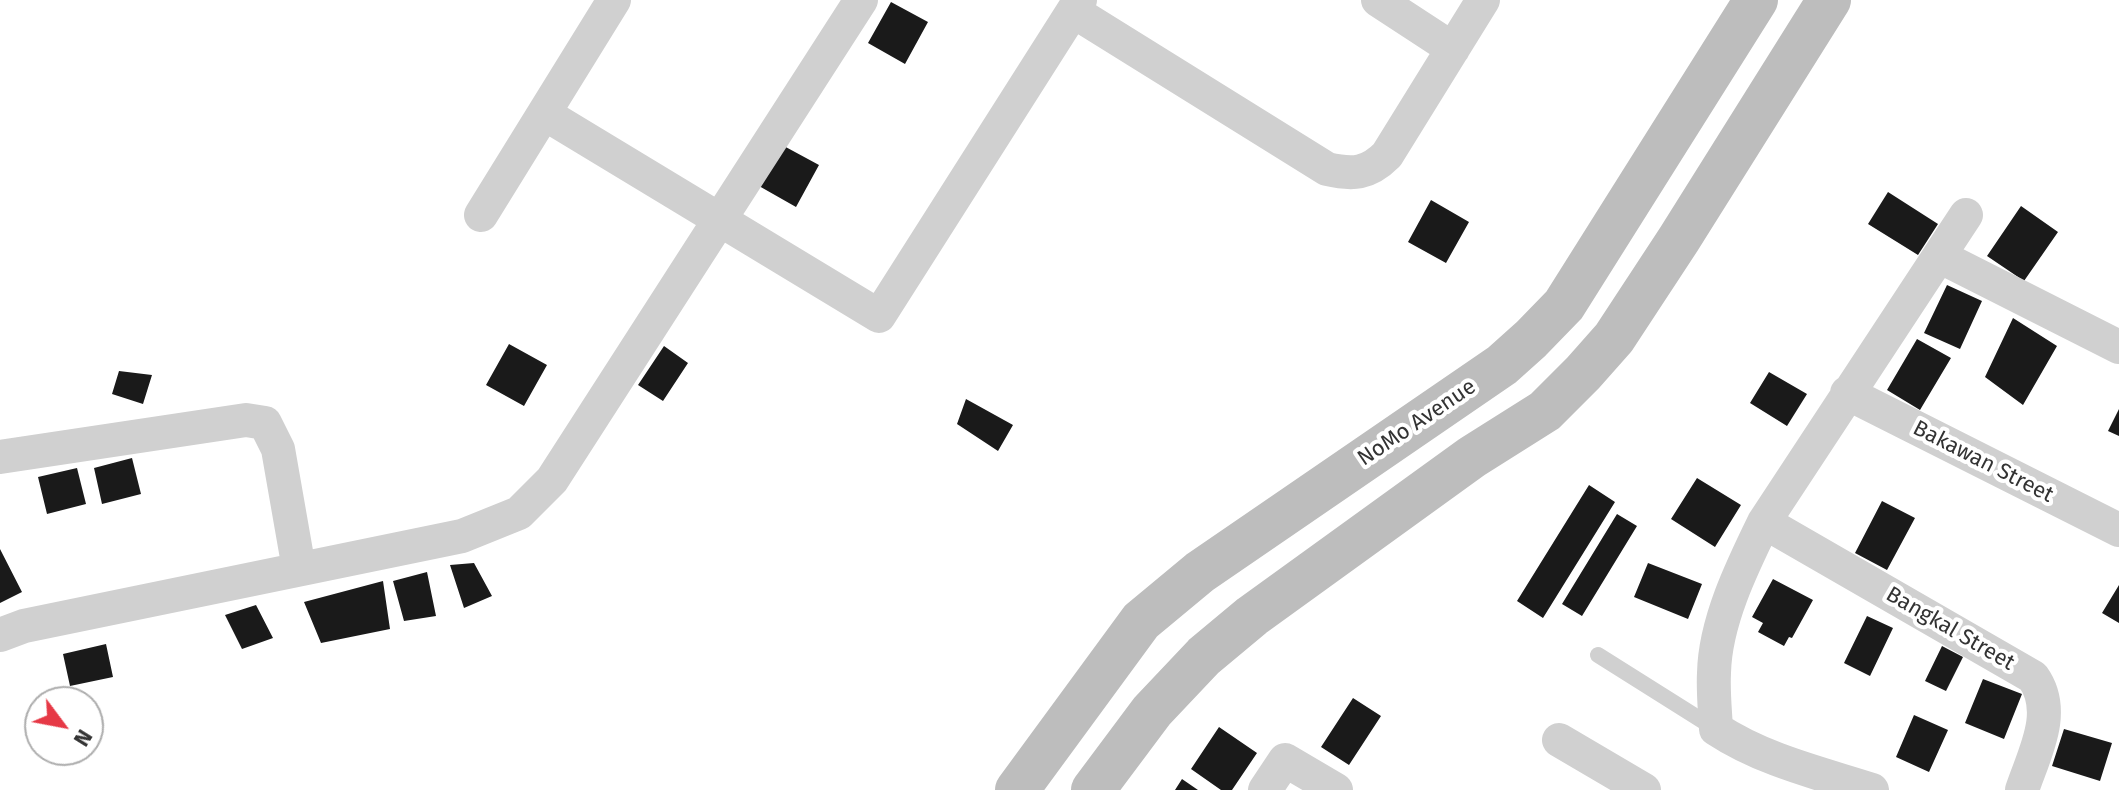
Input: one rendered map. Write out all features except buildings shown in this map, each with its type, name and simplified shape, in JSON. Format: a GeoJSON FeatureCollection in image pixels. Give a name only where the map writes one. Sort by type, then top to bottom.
{"type":"FeatureCollection","features":[{"type":"Feature","properties":{"kind":"main road","name":"NoMo Avenue"},"geometry":{"type":"LineString","coordinates":[[1017,790],[1141,621],[1200,572],[1502,365],[1564,305],[1756,0]]}},
{"type":"Feature","properties":{"kind":"main road"},"geometry":{"type":"LineString","coordinates":[[1093,790],[1152,711],[1204,656],[1252,616],[1472,457],[1545,411],[1583,373],[1631,314],[1829,0]]}},
{"type":"Feature","properties":{"kind":"street"},"geometry":{"type":"LineString","coordinates":[[481,215],[614,0]]}},
{"type":"Feature","properties":{"kind":"street"},"geometry":{"type":"LineString","coordinates":[[0,635],[24,626],[462,536],[519,513],[552,480],[861,0]]}},
{"type":"Feature","properties":{"kind":"street"},"geometry":{"type":"LineString","coordinates":[[1378,0],[1453,49]]}},
{"type":"Feature","properties":{"kind":"street"},"geometry":{"type":"LineString","coordinates":[[545,114],[879,316],[1076,5],[1327,169],[1346,174],[1361,173],[1376,166],[1387,155],[1483,0]]}},
{"type":"Feature","properties":{"kind":"street"},"geometry":{"type":"LineString","coordinates":[[1857,788],[1767,757],[1740,745],[1716,729],[1714,670],[1738,574],[1764,522],[1966,215]]}},
{"type":"Feature","properties":{"kind":"street"},"geometry":{"type":"LineString","coordinates":[[1939,256],[2119,347]]}},
{"type":"Feature","properties":{"kind":"street","name":"Bakawan Street"},"geometry":{"type":"LineString","coordinates":[[1847,393],[2119,530]]}},
{"type":"Feature","properties":{"kind":"street"},"geometry":{"type":"LineString","coordinates":[[0,457],[246,420],[265,423],[278,449],[299,569]]}},
{"type":"Feature","properties":{"kind":"street","name":"Bangkal Street"},"geometry":{"type":"LineString","coordinates":[[1764,522],[2033,677],[2043,691],[2045,710],[2022,790]]}},
{"type":"Feature","properties":{"kind":"street"},"geometry":{"type":"LineString","coordinates":[[1559,740],[1644,790]]}},
{"type":"Feature","properties":{"kind":"street"},"geometry":{"type":"LineString","coordinates":[[1265,790],[1285,760],[1336,790]]}},
{"type":"Feature","properties":{"kind":"lane"},"geometry":{"type":"LineString","coordinates":[[1598,655],[1716,729]]}}]}
